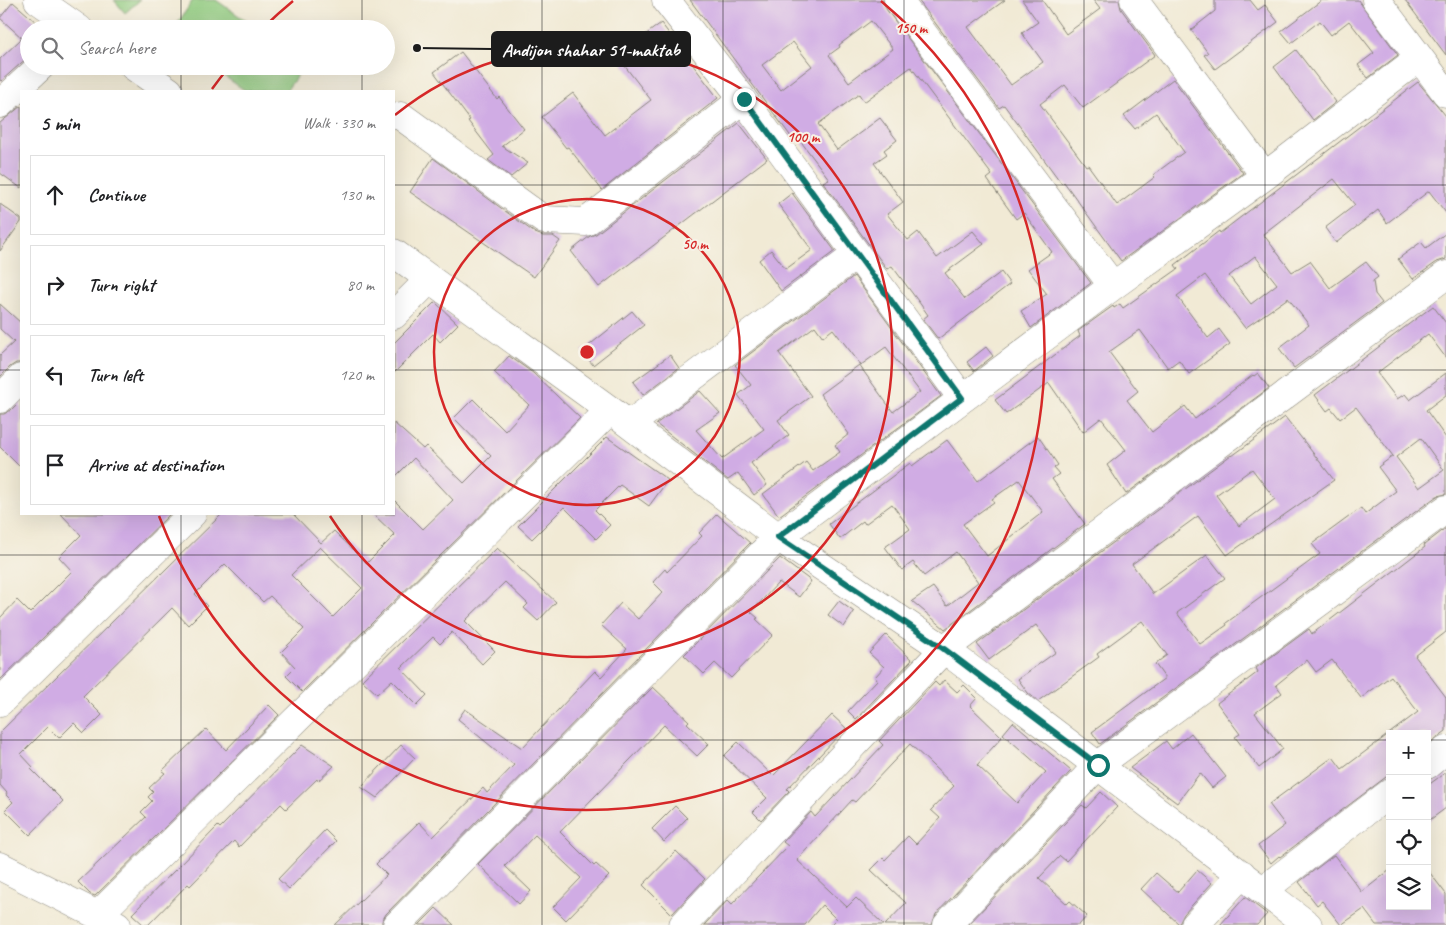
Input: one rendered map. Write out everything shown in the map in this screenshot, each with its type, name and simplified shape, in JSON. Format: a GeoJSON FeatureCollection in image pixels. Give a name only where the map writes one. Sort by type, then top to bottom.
{"type":"FeatureCollection","features":[{"type":"Feature","properties":{"kind":"street"},"geometry":{"type":"LineString","coordinates":[[38,0],[66,20]]}},
{"type":"Feature","properties":{"kind":"street"},"geometry":{"type":"LineString","coordinates":[[666,0],[744,99],[962,398]]}},
{"type":"Feature","properties":{"kind":"street"},"geometry":{"type":"LineString","coordinates":[[898,0],[1112,286]]}},
{"type":"Feature","properties":{"kind":"street"},"geometry":{"type":"LineString","coordinates":[[1134,0],[1265,176]]}},
{"type":"Feature","properties":{"kind":"street"},"geometry":{"type":"LineString","coordinates":[[1376,0],[1446,93]]}},
{"type":"Feature","properties":{"kind":"street"},"geometry":{"type":"LineString","coordinates":[[397,925],[778,537],[1112,286],[1265,176],[1420,58]]}},
{"type":"Feature","properties":{"kind":"street"},"geometry":{"type":"LineString","coordinates":[[0,104],[31,75]]}},
{"type":"Feature","properties":{"kind":"street"},"geometry":{"type":"LineString","coordinates":[[146,75],[168,90]]}},
{"type":"Feature","properties":{"kind":"street"},"geometry":{"type":"LineString","coordinates":[[401,116],[544,220],[586,222],[744,99]]}},
{"type":"Feature","properties":{"kind":"street"},"geometry":{"type":"LineString","coordinates":[[395,253],[620,417],[778,537],[944,649],[1308,925]]}},
{"type":"Feature","properties":{"kind":"street"},"geometry":{"type":"LineString","coordinates":[[0,866],[107,920],[620,417],[856,255]]}},
{"type":"Feature","properties":{"kind":"street"},"geometry":{"type":"LineString","coordinates":[[683,925],[944,649],[1446,275]]}},
{"type":"Feature","properties":{"kind":"street"},"geometry":{"type":"LineString","coordinates":[[395,314],[430,279]]}},
{"type":"Feature","properties":{"kind":"street"},"geometry":{"type":"LineString","coordinates":[[0,399],[20,379]]}},
{"type":"Feature","properties":{"kind":"street"},"geometry":{"type":"LineString","coordinates":[[947,925],[1098,765],[1446,509]]}},
{"type":"Feature","properties":{"kind":"street"},"geometry":{"type":"LineString","coordinates":[[0,702],[191,515]]}},
{"type":"Feature","properties":{"kind":"street"},"geometry":{"type":"LineString","coordinates":[[1431,762],[1446,750]]}},
{"type":"Feature","properties":{"kind":"street"},"geometry":{"type":"LineString","coordinates":[[1195,925],[1253,882],[1386,796]]}},
{"type":"Feature","properties":{"kind":"green space"},"geometry":{"type":"Polygon","coordinates":[[[114,0],[140,0],[125,13],[114,0]]]}},
{"type":"Feature","properties":{"kind":"green space"},"geometry":{"type":"Polygon","coordinates":[[[193,0],[216,0],[245,20],[180,20],[193,0]]]}},
{"type":"Feature","properties":{"kind":"green space"},"geometry":{"type":"Polygon","coordinates":[[[222,75],[298,75],[287,90],[245,90],[222,75]]]}},
{"type":"Feature","properties":{"kind":"building"},"geometry":{"type":"Polygon","coordinates":[[[690,0],[883,0],[886,9],[1091,283],[1031,328],[1021,311],[1047,294],[1028,269],[1052,252],[1024,213],[1016,219],[987,179],[992,175],[911,67],[864,102],[859,94],[818,124],[837,150],[880,118],[897,140],[884,150],[887,154],[874,163],[903,202],[887,214],[908,240],[918,232],[937,258],[973,231],[984,244],[945,273],[965,299],[1001,272],[1010,284],[938,339],[923,319],[928,315],[921,305],[892,266],[887,269],[823,182],[829,179],[799,139],[795,142],[690,0]],[[871,21],[829,55],[849,82],[893,49],[871,21]],[[793,42],[762,65],[781,90],[812,66],[793,42]]]}},
{"type":"Feature","properties":{"kind":"building"},"geometry":{"type":"Polygon","coordinates":[[[918,0],[1005,0],[968,27],[1011,85],[1043,62],[1022,33],[1038,22],[1022,0],[1042,0],[1066,34],[1100,9],[1093,0],[1119,0],[1121,9],[1155,55],[1083,108],[1065,85],[1040,104],[1117,205],[1155,177],[1153,175],[1184,152],[1156,113],[1135,129],[1124,116],[1173,79],[1243,173],[1121,261],[1064,182],[1062,184],[1004,105],[999,108],[918,0]]]}},
{"type":"Feature","properties":{"kind":"building"},"geometry":{"type":"Polygon","coordinates":[[[1215,0],[1250,0],[1258,10],[1265,5],[1278,22],[1215,69],[1204,55],[1208,53],[1191,30],[1215,11],[1215,0]]]}},
{"type":"Feature","properties":{"kind":"building"},"geometry":{"type":"Polygon","coordinates":[[[1322,0],[1358,0],[1398,55],[1368,78],[1358,65],[1374,53],[1349,21],[1331,35],[1320,21],[1291,43],[1281,31],[1322,0]]]}},
{"type":"Feature","properties":{"kind":"building"},"geometry":{"type":"Polygon","coordinates":[[[1405,0],[1446,0],[1446,55],[1405,0]]]}},
{"type":"Feature","properties":{"kind":"building"},"geometry":{"type":"Polygon","coordinates":[[[13,2],[34,20],[20,20],[20,36],[0,18],[13,2]]]}},
{"type":"Feature","properties":{"kind":"building"},"geometry":{"type":"Polygon","coordinates":[[[661,23],[718,98],[602,190],[542,117],[573,93],[605,135],[651,100],[617,56],[661,23]]]}},
{"type":"Feature","properties":{"kind":"building"},"geometry":{"type":"Polygon","coordinates":[[[20,40],[20,64],[1,81],[0,59],[20,40]]]}},
{"type":"Feature","properties":{"kind":"building"},"geometry":{"type":"Polygon","coordinates":[[[1296,50],[1336,102],[1313,120],[1274,67],[1296,50]]]}},
{"type":"Feature","properties":{"kind":"building"},"geometry":{"type":"Polygon","coordinates":[[[461,52],[497,99],[499,97],[524,129],[502,146],[528,163],[511,177],[488,160],[494,155],[434,72],[461,52]]]}},
{"type":"Feature","properties":{"kind":"building"},"geometry":{"type":"Polygon","coordinates":[[[1418,82],[1446,116],[1446,213],[1429,191],[1387,223],[1378,210],[1336,243],[1325,228],[1355,205],[1334,179],[1263,234],[1292,272],[1310,261],[1330,288],[1366,262],[1378,277],[1373,281],[1375,294],[1382,303],[1294,368],[1279,348],[1309,325],[1288,298],[1245,328],[1205,275],[1177,296],[1208,338],[1219,329],[1230,344],[1189,374],[1179,360],[1168,368],[1140,330],[1109,352],[1138,391],[1127,400],[1152,432],[1185,406],[1195,419],[1258,373],[1269,388],[1126,494],[1107,465],[1126,450],[1101,418],[1083,432],[1049,383],[1006,414],[995,400],[1080,336],[1078,331],[1113,306],[1114,308],[1120,304],[1123,308],[1178,269],[1175,265],[1219,231],[1220,233],[1418,82]],[[1255,256],[1229,276],[1251,304],[1277,284],[1255,256]]]}},
{"type":"Feature","properties":{"kind":"building"},"geometry":{"type":"Polygon","coordinates":[[[20,107],[20,187],[0,173],[0,123],[20,107]]]}},
{"type":"Feature","properties":{"kind":"building"},"geometry":{"type":"Polygon","coordinates":[[[739,123],[767,159],[599,287],[571,251],[590,236],[596,234],[739,123]]]}},
{"type":"Feature","properties":{"kind":"building"},"geometry":{"type":"Polygon","coordinates":[[[433,158],[535,233],[543,236],[553,236],[560,241],[534,277],[410,192],[433,158]]]}},
{"type":"Feature","properties":{"kind":"building"},"geometry":{"type":"Polygon","coordinates":[[[792,193],[835,251],[781,291],[759,260],[771,250],[786,269],[812,250],[778,204],[792,193]]]}},
{"type":"Feature","properties":{"kind":"building"},"geometry":{"type":"Polygon","coordinates":[[[0,204],[20,218],[20,223],[0,251],[0,204]]]}},
{"type":"Feature","properties":{"kind":"building"},"geometry":{"type":"Polygon","coordinates":[[[1446,233],[1446,259],[1437,262],[1413,279],[1398,259],[1421,242],[1426,248],[1446,233]]]}},
{"type":"Feature","properties":{"kind":"building"},"geometry":{"type":"Polygon","coordinates":[[[854,276],[941,396],[779,516],[763,494],[806,462],[813,471],[840,452],[835,445],[849,434],[820,394],[859,365],[893,412],[920,392],[886,347],[861,365],[833,329],[823,337],[815,326],[779,353],[811,396],[778,420],[789,435],[751,463],[767,485],[754,495],[738,473],[728,480],[656,424],[700,391],[720,413],[696,430],[722,459],[764,429],[738,395],[751,385],[735,365],[854,276]]]}},
{"type":"Feature","properties":{"kind":"building"},"geometry":{"type":"Polygon","coordinates":[[[435,302],[458,324],[440,342],[433,334],[395,372],[395,342],[435,302]]]}},
{"type":"Feature","properties":{"kind":"building"},"geometry":{"type":"Polygon","coordinates":[[[0,304],[20,322],[20,363],[10,367],[0,377],[0,355],[14,342],[0,329],[0,304]]]}},
{"type":"Feature","properties":{"kind":"building"},"geometry":{"type":"Polygon","coordinates":[[[1433,306],[1446,323],[1446,358],[1428,334],[1377,373],[1397,399],[1405,394],[1410,400],[1446,373],[1446,395],[1426,410],[1446,438],[1446,494],[1437,496],[1100,744],[1092,732],[1165,678],[1155,664],[1167,655],[1142,621],[1097,654],[1099,657],[1038,701],[1028,693],[1018,679],[1056,652],[1036,625],[989,660],[977,644],[1285,417],[1334,480],[1227,555],[1198,516],[1132,564],[1153,594],[1207,555],[1225,578],[1177,613],[1200,644],[1320,554],[1312,544],[1361,508],[1365,514],[1396,491],[1378,467],[1393,456],[1356,407],[1340,419],[1331,408],[1327,411],[1315,395],[1433,306]],[[1421,438],[1396,457],[1419,488],[1444,470],[1421,438]],[[1252,469],[1216,495],[1239,526],[1275,499],[1252,469]]]}},
{"type":"Feature","properties":{"kind":"building"},"geometry":{"type":"Polygon","coordinates":[[[632,311],[644,325],[593,365],[582,351],[632,311]]]}},
{"type":"Feature","properties":{"kind":"building"},"geometry":{"type":"Polygon","coordinates":[[[986,347],[993,356],[974,371],[967,362],[986,347]]]}},
{"type":"Feature","properties":{"kind":"building"},"geometry":{"type":"Polygon","coordinates":[[[670,355],[679,368],[643,395],[633,382],[670,355]]]}},
{"type":"Feature","properties":{"kind":"building"},"geometry":{"type":"Polygon","coordinates":[[[509,356],[533,373],[580,418],[302,692],[286,676],[295,667],[281,652],[304,629],[270,596],[263,602],[225,564],[195,594],[207,606],[188,625],[172,608],[83,696],[102,715],[84,733],[74,723],[59,738],[48,727],[21,754],[33,767],[31,769],[63,801],[30,835],[5,810],[13,802],[0,785],[0,732],[221,515],[294,515],[321,543],[334,531],[367,563],[395,535],[374,515],[395,515],[395,501],[423,529],[453,500],[414,458],[395,477],[395,424],[423,449],[426,446],[464,483],[491,456],[454,418],[473,399],[505,431],[529,405],[494,372],[509,356]],[[320,547],[291,575],[333,617],[362,588],[320,547]]]}},
{"type":"Feature","properties":{"kind":"building"},"geometry":{"type":"Polygon","coordinates":[[[20,401],[20,467],[0,447],[0,414],[11,410],[20,401]]]}},
{"type":"Feature","properties":{"kind":"building"},"geometry":{"type":"Polygon","coordinates":[[[1038,436],[1058,465],[1054,468],[1059,474],[1052,479],[1085,524],[945,629],[912,601],[933,587],[947,606],[978,582],[956,552],[924,576],[913,562],[902,570],[885,547],[910,529],[892,504],[865,524],[863,521],[840,539],[829,524],[910,463],[912,466],[947,440],[978,481],[1038,436]],[[1019,480],[992,499],[994,502],[963,524],[987,556],[1043,512],[1019,480]]]}},
{"type":"Feature","properties":{"kind":"building"},"geometry":{"type":"Polygon","coordinates":[[[607,437],[668,480],[649,506],[620,485],[595,510],[610,525],[596,539],[564,507],[532,539],[518,526],[607,437]]]}},
{"type":"Feature","properties":{"kind":"building"},"geometry":{"type":"Polygon","coordinates":[[[717,514],[750,543],[386,914],[382,925],[335,925],[387,875],[376,864],[419,822],[433,837],[483,788],[487,793],[514,765],[458,719],[465,709],[522,748],[595,671],[601,677],[627,649],[601,625],[621,603],[638,619],[663,592],[653,582],[665,569],[667,572],[702,536],[699,533],[717,514]]]}},
{"type":"Feature","properties":{"kind":"building"},"geometry":{"type":"Polygon","coordinates":[[[62,515],[169,515],[0,680],[0,618],[17,600],[30,613],[72,571],[59,557],[81,535],[62,515]]]}},
{"type":"Feature","properties":{"kind":"building"},"geometry":{"type":"Polygon","coordinates":[[[1446,528],[1446,632],[1415,656],[1446,697],[1446,731],[1431,742],[1431,730],[1394,730],[1418,712],[1391,676],[1361,698],[1332,660],[1316,672],[1307,660],[1276,685],[1282,693],[1255,713],[1283,749],[1259,768],[1235,737],[1240,734],[1217,703],[1258,672],[1256,668],[1309,629],[1312,634],[1425,547],[1424,545],[1446,528]]]}},
{"type":"Feature","properties":{"kind":"building"},"geometry":{"type":"Polygon","coordinates":[[[497,548],[556,602],[538,621],[524,608],[528,604],[505,582],[465,621],[495,651],[482,664],[452,632],[440,644],[433,637],[401,668],[427,695],[417,705],[392,680],[377,694],[362,680],[497,548]]]}},
{"type":"Feature","properties":{"kind":"building"},"geometry":{"type":"Polygon","coordinates":[[[780,558],[811,581],[799,597],[779,582],[751,612],[773,635],[731,678],[715,663],[704,674],[684,655],[780,558]]]}},
{"type":"Feature","properties":{"kind":"building"},"geometry":{"type":"Polygon","coordinates":[[[839,601],[854,612],[844,627],[828,615],[839,601]]]}},
{"type":"Feature","properties":{"kind":"building"},"geometry":{"type":"Polygon","coordinates":[[[886,635],[912,660],[856,719],[848,711],[877,680],[875,677],[884,667],[869,653],[886,635]]]}},
{"type":"Feature","properties":{"kind":"building"},"geometry":{"type":"Polygon","coordinates":[[[944,680],[957,692],[964,685],[977,698],[970,706],[1002,737],[977,765],[1017,803],[1046,772],[1003,734],[1013,722],[1071,771],[936,914],[932,925],[885,925],[906,903],[871,870],[883,858],[885,860],[908,836],[916,844],[940,818],[931,810],[954,786],[910,744],[855,802],[852,800],[797,860],[847,907],[856,898],[884,925],[830,925],[836,919],[822,905],[805,925],[704,925],[728,900],[732,904],[788,846],[783,842],[811,812],[815,817],[883,745],[879,741],[935,682],[939,686],[944,680]]]}},
{"type":"Feature","properties":{"kind":"building"},"geometry":{"type":"Polygon","coordinates":[[[653,687],[689,721],[687,723],[709,744],[697,756],[664,725],[560,832],[594,866],[596,864],[609,876],[566,920],[553,907],[581,878],[535,835],[505,866],[531,891],[519,904],[478,864],[653,687]]]}},
{"type":"Feature","properties":{"kind":"building"},"geometry":{"type":"Polygon","coordinates":[[[269,705],[279,715],[95,896],[90,894],[78,882],[146,817],[141,812],[152,801],[148,797],[153,792],[149,788],[165,773],[162,771],[206,729],[226,750],[269,705]]]}},
{"type":"Feature","properties":{"kind":"building"},"geometry":{"type":"Polygon","coordinates":[[[832,715],[846,728],[787,789],[789,791],[761,820],[753,812],[767,798],[724,756],[738,742],[773,776],[832,715]]]}},
{"type":"Feature","properties":{"kind":"building"},"geometry":{"type":"Polygon","coordinates":[[[1191,733],[1226,777],[1212,788],[1200,773],[1177,803],[1130,768],[1166,741],[1172,749],[1191,733]]]}},
{"type":"Feature","properties":{"kind":"building"},"geometry":{"type":"Polygon","coordinates":[[[1386,736],[1386,777],[1271,863],[1258,846],[1285,825],[1269,804],[1333,757],[1342,769],[1386,736]]]}},
{"type":"Feature","properties":{"kind":"building"},"geometry":{"type":"Polygon","coordinates":[[[302,745],[334,766],[318,781],[317,779],[286,809],[281,804],[239,847],[234,841],[148,925],[144,925],[132,914],[218,826],[220,828],[302,745]]]}},
{"type":"Feature","properties":{"kind":"building"},"geometry":{"type":"Polygon","coordinates":[[[401,745],[415,758],[377,798],[361,787],[401,745]]]}},
{"type":"Feature","properties":{"kind":"building"},"geometry":{"type":"Polygon","coordinates":[[[1446,772],[1446,808],[1431,819],[1431,783],[1446,772]]]}},
{"type":"Feature","properties":{"kind":"building"},"geometry":{"type":"Polygon","coordinates":[[[1101,792],[1117,807],[1066,861],[1060,856],[1039,878],[1067,904],[1070,901],[1087,916],[1079,925],[968,925],[1082,805],[1086,808],[1101,792]]]}},
{"type":"Feature","properties":{"kind":"building"},"geometry":{"type":"Polygon","coordinates":[[[675,806],[687,818],[664,842],[652,829],[675,806]]]}},
{"type":"Feature","properties":{"kind":"building"},"geometry":{"type":"Polygon","coordinates":[[[325,830],[336,841],[289,889],[278,879],[325,830]]]}},
{"type":"Feature","properties":{"kind":"building"},"geometry":{"type":"Polygon","coordinates":[[[676,851],[705,879],[672,914],[643,885],[676,851]]]}},
{"type":"Feature","properties":{"kind":"building"},"geometry":{"type":"Polygon","coordinates":[[[1334,855],[1362,892],[1386,873],[1386,910],[1431,910],[1431,874],[1446,894],[1446,925],[1376,925],[1364,909],[1341,925],[1322,901],[1317,905],[1299,882],[1334,855]]]}},
{"type":"Feature","properties":{"kind":"building"},"geometry":{"type":"Polygon","coordinates":[[[1197,870],[1212,883],[1184,914],[1179,924],[1141,889],[1156,873],[1178,892],[1197,870]]]}},
{"type":"Feature","properties":{"kind":"building"},"geometry":{"type":"Polygon","coordinates":[[[1245,897],[1267,914],[1257,925],[1220,925],[1245,897]]]}},
{"type":"Feature","properties":{"kind":"building"},"geometry":{"type":"Polygon","coordinates":[[[436,908],[454,925],[419,925],[436,908]]]}},
{"type":"Feature","properties":{"kind":"place","name":"Andijon shahar 51-maktab"},"geometry":{"type":"Point","coordinates":[417,48]}},
{"type":"Feature","properties":{"kind":"route"},"geometry":{"type":"LineString","coordinates":[[744,99],[962,398],[778,537],[944,649],[1098,765]]}}]}
